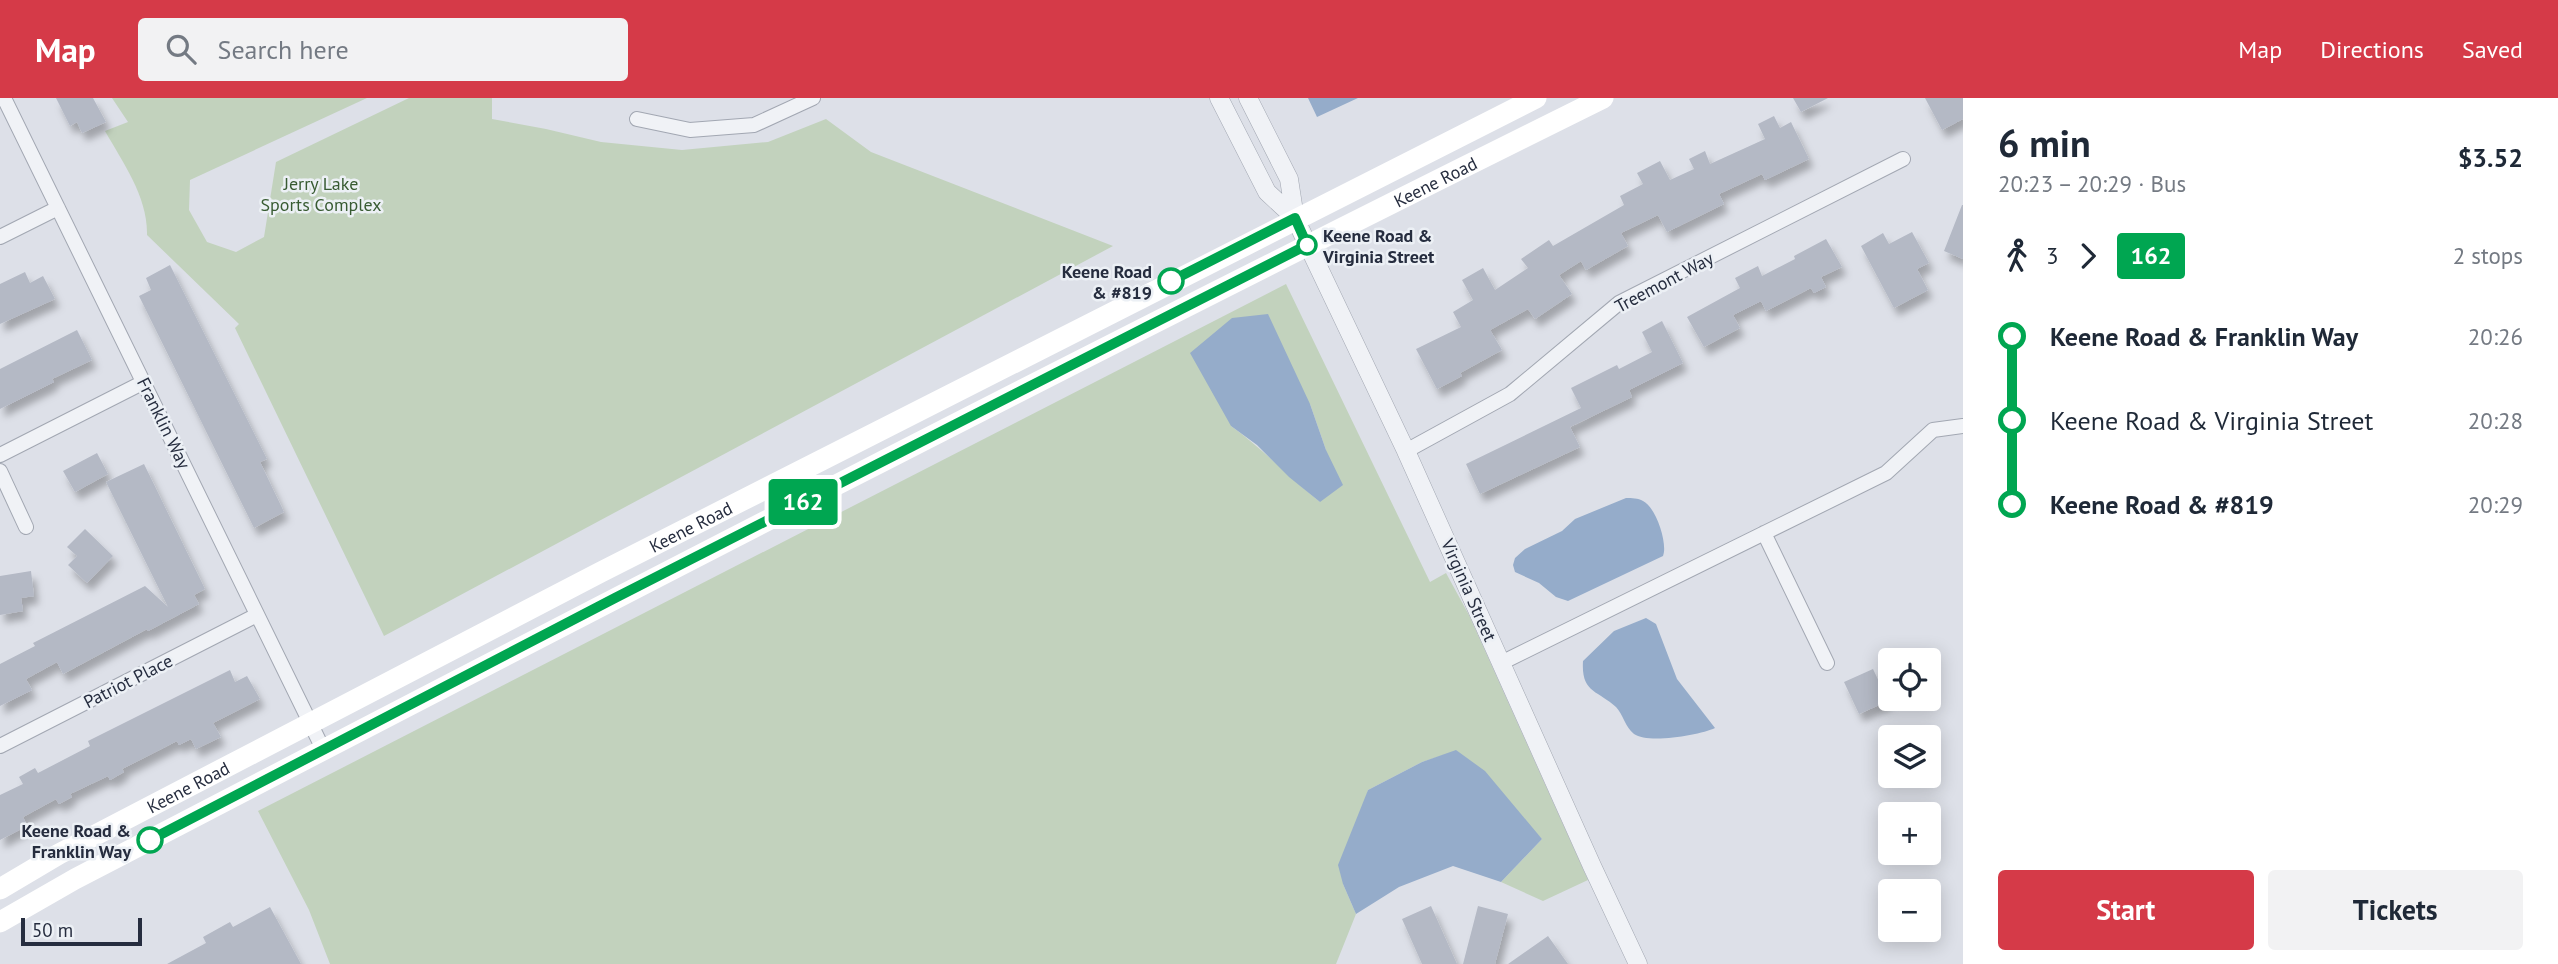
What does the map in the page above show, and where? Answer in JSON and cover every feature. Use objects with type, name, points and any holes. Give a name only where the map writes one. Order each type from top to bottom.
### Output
[{"type":"main road","name":"Keene Road","points":[[0,889],[59,854],[601,572],[1536,98]]},
{"type":"main road","name":"Keene Road","points":[[0,922],[75,879],[615,598],[1307,245],[1603,98]]},
{"type":"street","name":"Franklin Way","points":[[5,98],[323,749]]},
{"type":"street","points":[[637,119],[690,130],[754,125],[813,98]]},
{"type":"street","points":[[1219,98],[1267,192],[1295,218]]},
{"type":"street","points":[[1248,98],[1289,178],[1295,218]]},
{"type":"street","name":"Treemont Way","points":[[1406,451],[1510,394],[1619,303],[1903,159]]},
{"type":"street","points":[[0,237],[58,208]]},
{"type":"street","name":"Virginia Street","points":[[1295,218],[1406,451],[1639,964]]},
{"type":"street","points":[[0,455],[144,382]]},
{"type":"street","points":[[1501,663],[1886,473],[1933,430],[1963,426]]},
{"type":"street","points":[[0,471],[26,527]]},
{"type":"street","points":[[1764,533],[1827,663]]},
{"type":"street","name":"Patriot Place","points":[[0,746],[257,615]]},
{"type":"green space","name":"Jerry Lake Sports Complex","points":[[112,98],[367,98],[190,180],[189,210],[207,242],[236,252],[264,237],[276,162],[409,98],[492,98],[492,119],[601,142],[682,150],[768,142],[826,119],[871,152],[1113,246],[384,636],[235,328],[239,324],[147,235],[139,194],[105,131],[128,122]]},
{"type":"green space","points":[[1286,284],[1430,582],[1446,573],[1469,615],[1588,880],[1543,901],[1501,882],[1542,839],[1456,751],[1422,762],[1368,790],[1343,884],[1356,914],[1336,964],[330,964],[309,910],[258,811]],"holes":[[[1310,404],[1326,450],[1320,502],[1231,426]]]},
{"type":"water","points":[[1308,98],[1358,98],[1317,117]]},
{"type":"water","points":[[1268,314],[1310,404],[1326,450],[1343,485],[1320,502],[1289,477],[1257,445],[1231,426],[1190,353],[1232,318]]},
{"type":"water","points":[[1626,498],[1641,500],[1652,510],[1664,543],[1663,556],[1568,601],[1556,597],[1539,583],[1515,572],[1515,558],[1525,549],[1562,531],[1575,519]]},
{"type":"water","points":[[1646,618],[1656,624],[1677,679],[1715,728],[1674,737],[1641,737],[1631,731],[1616,707],[1588,685],[1583,661],[1614,631]]},
{"type":"water","points":[[1456,750],[1485,771],[1542,839],[1501,882],[1453,866],[1399,887],[1356,914],[1338,865],[1368,790],[1422,762]]},
{"type":"building","points":[[56,98],[93,98],[106,122],[82,133],[77,122],[70,126]]},
{"type":"building","points":[[1793,98],[1828,98],[1801,112]]},
{"type":"building","points":[[1925,98],[1963,98],[1963,119],[1942,130]]},
{"type":"building","points":[[1774,116],[1780,128],[1791,122],[1809,159],[1765,180],[1762,174],[1719,194],[1724,204],[1667,232],[1658,215],[1621,233],[1628,246],[1586,270],[1581,261],[1559,275],[1572,294],[1535,319],[1528,309],[1490,330],[1502,350],[1437,389],[1416,349],[1461,327],[1453,312],[1473,300],[1462,280],[1483,268],[1495,290],[1528,268],[1521,259],[1549,240],[1553,246],[1624,205],[1620,196],[1643,184],[1637,173],[1660,161],[1670,180],[1694,169],[1689,159],[1705,151],[1710,164],[1765,139],[1758,124]]},
{"type":"building","points":[[1963,205],[1963,259],[1944,251]]},
{"type":"building","points":[[1912,232],[1929,263],[1917,269],[1928,290],[1894,308],[1861,246],[1883,233],[1889,244]]},
{"type":"building","points":[[1826,239],[1842,267],[1821,277],[1826,287],[1814,293],[1811,288],[1766,311],[1761,301],[1733,315],[1740,328],[1704,347],[1687,317],[1740,288],[1735,278],[1758,266],[1762,276]]},
{"type":"building","points":[[170,265],[267,459],[260,462],[284,512],[254,528],[139,296],[151,290],[146,278]]},
{"type":"building","points":[[25,272],[30,283],[43,276],[55,299],[0,324],[0,284]]},
{"type":"building","points":[[1662,321],[1683,363],[1629,390],[1632,397],[1570,427],[1580,447],[1480,494],[1466,464],[1581,408],[1571,388],[1617,365],[1619,369],[1652,352],[1642,332]]},
{"type":"building","points":[[77,330],[92,360],[0,409],[0,369]]},
{"type":"building","points":[[97,453],[108,474],[75,492],[63,471]]},
{"type":"building","points":[[144,464],[205,589],[194,595],[199,604],[63,674],[57,662],[26,679],[32,690],[0,706],[0,664],[35,646],[33,643],[145,586],[168,607],[106,482]]},
{"type":"building","points":[[85,529],[113,556],[87,583],[68,565],[77,556],[67,547]]},
{"type":"building","points":[[31,571],[34,596],[21,598],[23,611],[0,615],[0,576]]},
{"type":"building","points":[[1873,669],[1878,680],[1878,705],[1859,714],[1844,682]]},
{"type":"building","points":[[230,670],[235,682],[247,676],[260,699],[213,723],[221,737],[196,749],[191,739],[179,745],[177,741],[122,769],[124,772],[110,780],[108,776],[70,794],[72,797],[59,804],[56,799],[23,817],[27,826],[0,840],[0,795],[23,784],[19,777],[35,768],[38,773],[90,746],[88,741]]},
{"type":"building","points":[[1431,906],[1457,964],[1422,964],[1402,919]]},
{"type":"building","points":[[1478,906],[1508,914],[1495,964],[1463,964]]},
{"type":"building","points":[[270,907],[301,964],[167,964],[206,943],[203,937],[230,922],[233,927]]},
{"type":"building","points":[[1548,936],[1568,964],[1508,964]]},
{"type":"bus line","name":"162","points":[[150,840],[615,598],[1307,245],[1295,218],[1171,281]]},
{"type":"place","name":"Keene Road & Virginia Street","points":[[1307,245]]},
{"type":"place","name":"Keene Road & #819","points":[[1171,281]]},
{"type":"place","name":"Keene Road & Franklin Way","points":[[150,840]]}]
